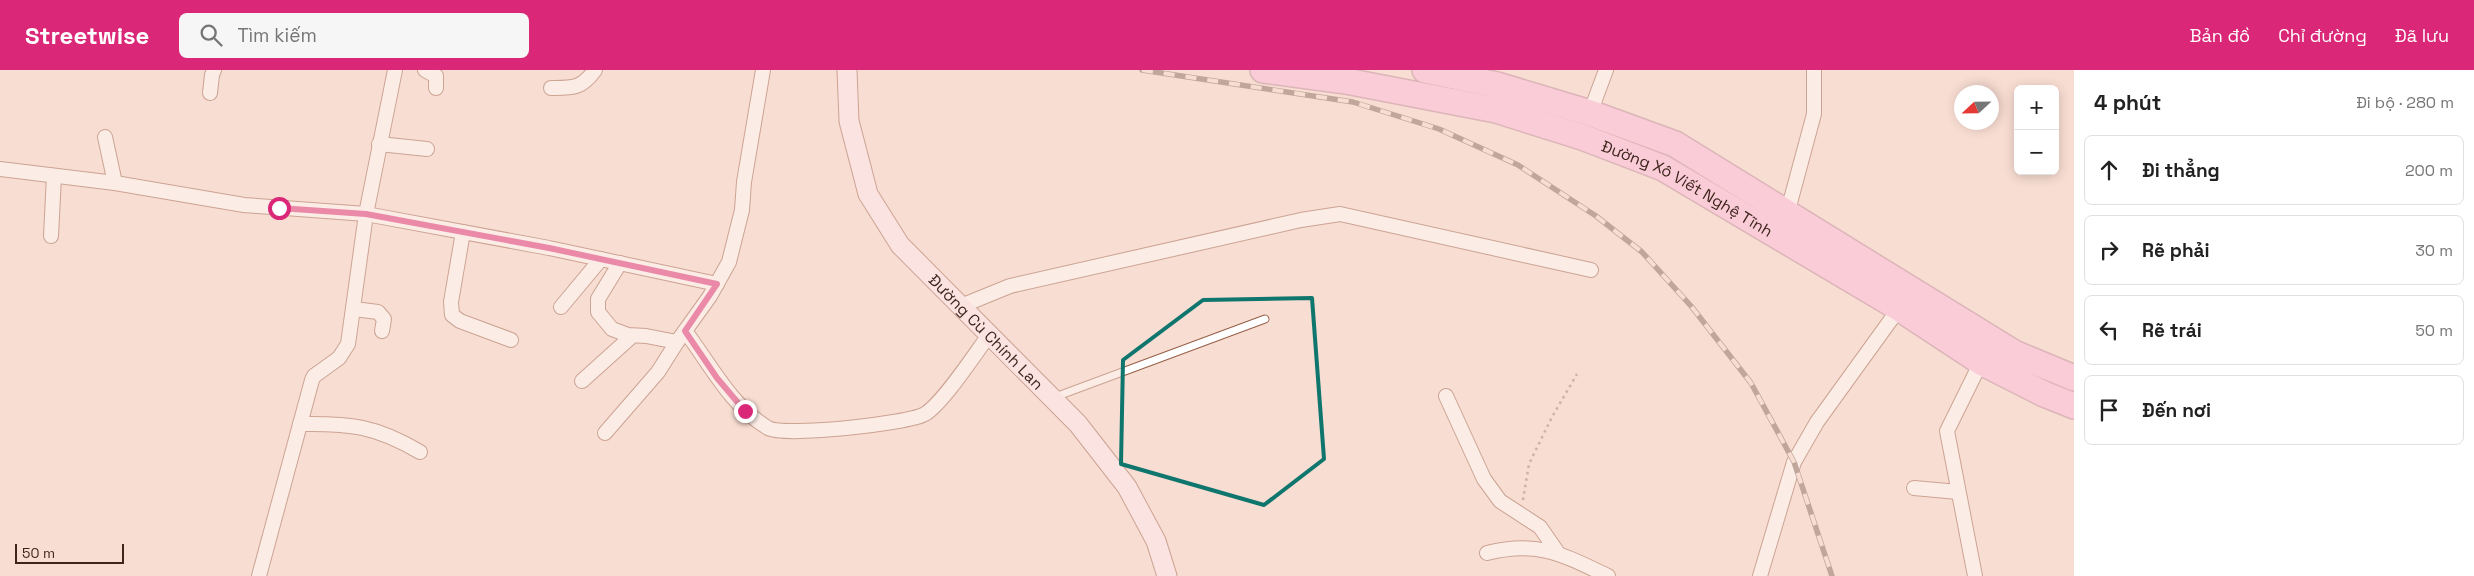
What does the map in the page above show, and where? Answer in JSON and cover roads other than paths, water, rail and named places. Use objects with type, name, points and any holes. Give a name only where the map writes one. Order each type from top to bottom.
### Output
[{"type":"highway","name":"Đường Xô Viết Nghệ Tĩnh","points":[[1263,70],[1346,81],[1496,110],[1582,137],[1663,168],[1906,299],[1992,339],[2014,353],[2074,378]]},
{"type":"highway","name":"Đường Xô Viết Nghệ Tĩnh","points":[[1425,70],[1497,85],[1590,113],[1675,144],[1788,214],[1906,299],[1980,362],[2044,394],[2074,406]]},
{"type":"street","points":[[210,93],[214,70]]},
{"type":"street","points":[[259,576],[314,376],[339,358],[348,344],[366,214],[395,70]]},
{"type":"street","points":[[425,70],[436,76],[436,88]]},
{"type":"street","points":[[551,88],[572,88],[580,85],[586,82],[595,70]]},
{"type":"street","points":[[605,432],[652,380],[717,284],[729,262],[742,210],[744,182],[763,70]]},
{"type":"street","name":"Đường Cù Chính Lan","points":[[847,70],[849,121],[868,194],[900,245],[1078,424],[1127,487],[1156,541],[1167,576]]},
{"type":"street","points":[[1590,113],[1606,70]]},
{"type":"street","points":[[1788,214],[1814,114],[1814,70]]},
{"type":"street","points":[[105,137],[114,183]]},
{"type":"street","points":[[379,144],[427,149]]},
{"type":"street","points":[[0,169],[114,183],[244,205],[366,214],[600,259],[717,284]]},
{"type":"street","points":[[51,236],[54,176]]},
{"type":"street","points":[[961,306],[1010,286],[1301,220],[1340,214],[1591,270]]},
{"type":"street","points":[[463,232],[451,302],[452,315],[460,321],[511,340]]},
{"type":"street","points":[[561,307],[600,259]]},
{"type":"street","points":[[620,263],[602,291],[597,307],[612,329],[632,336],[646,336],[676,342]]},
{"type":"street","points":[[1760,576],[1794,462],[1817,422],[1906,299]]},
{"type":"street","points":[[354,309],[378,312],[384,319],[382,331]]},
{"type":"street","points":[[685,331],[717,378],[745,411],[774,430],[785,432],[869,426],[917,418],[937,404],[990,335]]},
{"type":"street","points":[[582,381],[632,336]]},
{"type":"street","points":[[1975,576],[1947,431],[1992,339]]},
{"type":"street","points":[[1446,396],[1484,479],[1500,501],[1540,528],[1558,553]]},
{"type":"street","points":[[300,424],[328,424],[373,429],[396,438],[420,452]]},
{"type":"street","points":[[1914,488],[1958,492]]},
{"type":"street","points":[[1487,553],[1510,548],[1546,549],[1608,576]]},
{"type":"lane","points":[[1052,398],[1265,319]]},
{"type":"railway","points":[[1142,70],[1353,102],[1439,129],[1518,165],[1596,216],[1642,252],[1691,306],[1751,383],[1794,462],[1832,576]]}]
